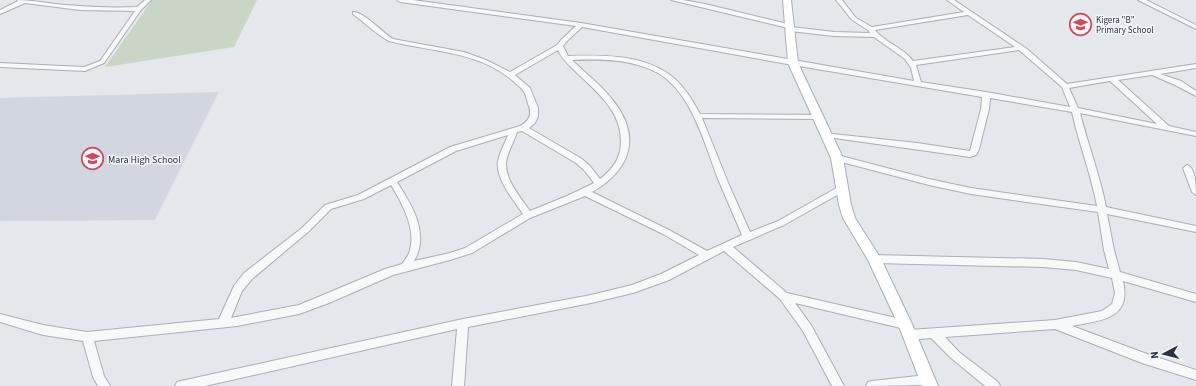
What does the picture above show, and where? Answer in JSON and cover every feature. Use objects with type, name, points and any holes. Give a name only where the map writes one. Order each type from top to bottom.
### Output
[{"type":"street","points":[[0,12],[22,0],[42,5],[72,9],[139,9]]},
{"type":"street","points":[[0,65],[58,69],[85,69],[94,66],[102,62],[139,9],[148,0]]},
{"type":"street","points":[[400,0],[460,7],[581,25],[793,63],[986,94],[1196,134]]},
{"type":"street","points":[[460,7],[466,0]]},
{"type":"street","points":[[674,0],[705,6],[790,28],[834,34],[873,32],[882,26],[969,13]]},
{"type":"street","points":[[787,0],[793,63],[837,158],[845,205],[849,218],[874,259],[907,330],[928,383],[872,386]]},
{"type":"street","points":[[839,0],[854,19],[913,63],[918,83]]},
{"type":"street","points":[[784,296],[907,330],[933,333],[1055,324],[1092,318],[1110,312],[1117,306],[1120,293],[1117,275],[1109,250],[1097,183],[1081,135],[1075,110],[1065,86],[1020,48],[950,0]]},
{"type":"street","points":[[1142,0],[1196,27]]},
{"type":"street","points":[[223,323],[238,289],[248,276],[296,238],[328,207],[361,197],[393,182],[453,149],[523,128],[531,123],[534,116],[534,108],[527,90],[510,75],[484,61],[462,53],[391,40],[355,14]]},
{"type":"street","points":[[510,75],[560,46],[564,40],[581,25]]},
{"type":"street","points":[[0,318],[42,330],[87,337],[223,323],[288,313],[406,267],[459,254],[482,244],[528,215],[585,192],[599,184],[614,172],[621,161],[625,147],[624,130],[619,114],[610,100],[566,58],[560,46]]},
{"type":"street","points":[[913,63],[1020,48]]},
{"type":"street","points":[[566,58],[624,59],[662,72],[675,83],[687,99],[696,116],[748,237]]},
{"type":"street","points":[[1065,86],[1196,66]]},
{"type":"street","points":[[1169,70],[1181,85]]},
{"type":"street","points":[[1151,73],[1181,85],[1196,94]]},
{"type":"street","points":[[1112,79],[1166,128]]},
{"type":"street","points":[[827,135],[970,154],[973,153],[975,149],[985,109],[986,94]]},
{"type":"street","points":[[696,116],[818,117]]},
{"type":"street","points":[[523,128],[579,161],[587,168],[599,184]]},
{"type":"street","points":[[512,132],[502,167],[506,180],[528,215]]},
{"type":"street","points":[[837,158],[929,182],[971,191],[1103,210],[1196,229]]},
{"type":"street","points":[[1187,168],[1196,192]]},
{"type":"street","points":[[393,182],[410,211],[414,227],[415,248],[406,267]]},
{"type":"street","points":[[181,386],[463,323],[591,299],[633,289],[665,277],[725,246],[781,222],[843,188]]},
{"type":"street","points":[[585,192],[666,232],[707,255]]},
{"type":"street","points":[[725,246],[784,296],[807,328],[838,386]]},
{"type":"street","points":[[874,259],[1043,263],[1076,266],[1117,275],[1196,298]]},
{"type":"street","points":[[458,386],[463,323]]},
{"type":"street","points":[[1055,324],[1146,359],[1196,375]]},
{"type":"street","points":[[933,333],[956,355],[994,386]]},
{"type":"street","points":[[87,337],[99,378],[104,386]]},
{"type":"shaded area","name":"Mara High School","points":[[219,92],[155,220],[0,221],[0,98]]},
{"type":"green space","points":[[152,0],[257,0],[234,47],[105,67]]},
{"type":"place","name":"Kigera \"B\" Primary School","points":[[1081,25]]},
{"type":"place","name":"Mara High School","points":[[93,159]]}]
